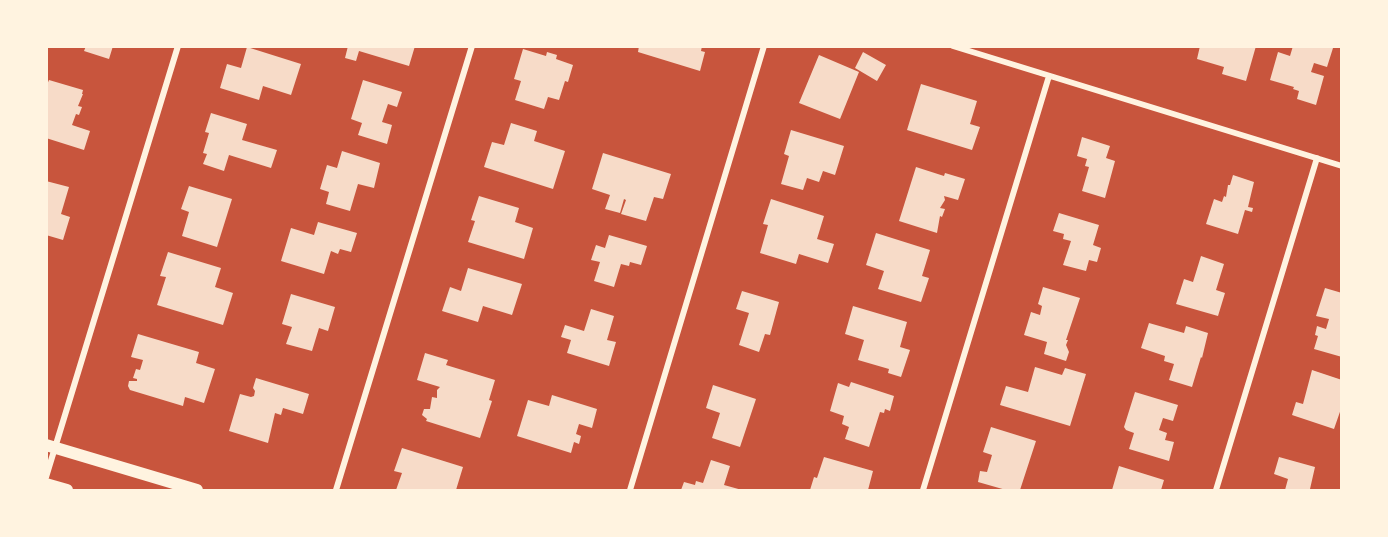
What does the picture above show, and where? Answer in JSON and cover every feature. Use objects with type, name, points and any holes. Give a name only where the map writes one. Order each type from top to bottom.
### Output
[{"type":"main road","points":[[51,446],[197,490]]},
{"type":"main road","points":[[46,484],[67,490]]},
{"type":"street","points":[[46,477],[51,446],[178,46]]},
{"type":"street","points":[[336,490],[472,46]]},
{"type":"street","points":[[630,490],[764,46]]},
{"type":"street","points":[[953,46],[1341,166]]},
{"type":"street","points":[[923,490],[1049,76]]},
{"type":"street","points":[[1216,490],[1317,158]]},
{"type":"building","points":[[86,46],[113,46],[109,59],[84,51]]},
{"type":"building","points":[[348,46],[415,46],[409,66],[359,51],[356,61],[345,58]]},
{"type":"building","points":[[639,46],[702,46],[701,51],[705,52],[700,71],[638,52]]},
{"type":"building","points":[[1200,46],[1256,46],[1246,81],[1222,74],[1224,67],[1197,59]]},
{"type":"building","points":[[1293,46],[1333,48],[1327,67],[1314,63],[1311,72],[1324,76],[1316,105],[1297,99],[1299,91],[1293,89],[1294,87],[1270,80],[1278,52],[1290,56]]},
{"type":"building","points":[[247,47],[301,64],[291,95],[263,86],[259,100],[220,88],[227,64],[241,68]]},
{"type":"building","points":[[523,49],[546,56],[547,52],[557,55],[556,59],[573,65],[559,100],[548,97],[544,109],[515,100],[521,81],[514,79]]},
{"type":"building","points":[[863,52],[886,65],[877,81],[855,68]]},
{"type":"building","points":[[819,55],[859,72],[840,119],[799,103]]},
{"type":"building","points":[[49,80],[83,90],[78,106],[82,107],[79,115],[76,114],[72,125],[90,131],[84,150],[46,138],[46,87]]},
{"type":"building","points":[[363,80],[402,92],[397,107],[388,104],[382,122],[392,125],[387,144],[358,135],[362,123],[351,119]]},
{"type":"building","points":[[921,84],[977,101],[970,124],[980,127],[972,150],[907,130]]},
{"type":"building","points":[[211,113],[247,124],[242,140],[277,150],[271,168],[229,155],[224,171],[203,164],[207,154],[203,153],[209,133],[205,132]]},
{"type":"building","points":[[511,123],[537,131],[534,141],[565,151],[553,189],[484,167],[492,142],[504,145]]},
{"type":"building","points":[[791,130],[844,146],[835,175],[823,171],[819,182],[807,178],[803,190],[781,184],[789,156],[784,154]]},
{"type":"building","points":[[1082,137],[1110,146],[1106,158],[1115,161],[1105,198],[1082,191],[1089,167],[1085,166],[1087,159],[1077,156]]},
{"type":"building","points":[[342,151],[380,163],[374,188],[358,184],[350,211],[326,204],[329,192],[320,189],[327,165],[337,168]]},
{"type":"building","points":[[603,153],[671,174],[663,199],[654,197],[646,221],[621,214],[626,200],[624,199],[620,213],[605,209],[610,195],[592,189]]},
{"type":"building","points":[[916,167],[944,176],[945,173],[965,179],[958,200],[944,196],[945,200],[940,208],[945,209],[942,217],[940,216],[937,233],[899,221]]},
{"type":"building","points":[[1233,175],[1254,182],[1248,207],[1253,208],[1252,212],[1245,210],[1238,234],[1206,224],[1214,199],[1222,202],[1224,196],[1226,197]]},
{"type":"building","points":[[46,181],[69,187],[61,214],[70,217],[63,240],[46,235]]},
{"type":"building","points":[[189,186],[232,199],[217,247],[182,236],[189,212],[181,209]]},
{"type":"building","points":[[479,196],[519,208],[515,222],[533,228],[524,259],[468,242],[475,221],[471,220]]},
{"type":"building","points":[[771,199],[824,216],[817,239],[834,244],[828,263],[799,254],[796,264],[760,253],[768,225],[763,224]]},
{"type":"building","points":[[1059,213],[1099,225],[1093,245],[1101,248],[1097,262],[1089,260],[1086,271],[1063,265],[1071,241],[1063,239],[1064,234],[1053,231]]},
{"type":"building","points":[[318,222],[357,233],[351,252],[340,249],[338,254],[331,251],[324,274],[281,261],[291,228],[314,235]]},
{"type":"building","points":[[876,233],[930,250],[922,276],[929,278],[921,302],[878,289],[884,271],[866,265]]},
{"type":"building","points":[[609,235],[647,246],[641,265],[630,262],[629,266],[621,264],[614,287],[594,281],[600,262],[591,260],[596,245],[605,248]]},
{"type":"building","points":[[168,252],[221,268],[215,287],[233,293],[223,325],[157,305],[166,277],[160,276]]},
{"type":"building","points":[[1201,256],[1224,264],[1216,290],[1225,293],[1218,316],[1176,304],[1184,279],[1193,282]]},
{"type":"building","points":[[468,268],[522,284],[512,315],[483,306],[478,322],[442,311],[450,287],[461,291]]},
{"type":"building","points":[[1043,287],[1080,298],[1066,340],[1068,340],[1066,345],[1069,352],[1066,361],[1044,354],[1047,342],[1024,335],[1031,312],[1040,315],[1042,306],[1038,304]]},
{"type":"building","points":[[1325,288],[1342,293],[1342,357],[1314,349],[1318,336],[1315,335],[1317,326],[1326,329],[1329,319],[1316,316]]},
{"type":"building","points":[[742,291],[779,302],[770,335],[765,334],[759,352],[739,345],[749,313],[736,309]]},
{"type":"building","points":[[291,294],[335,307],[328,331],[319,328],[312,351],[286,344],[292,327],[282,324]]},
{"type":"building","points":[[853,306],[907,322],[900,347],[910,350],[901,377],[888,373],[889,369],[858,360],[864,340],[845,334]]},
{"type":"building","points":[[591,309],[614,316],[607,340],[616,342],[609,366],[567,353],[571,340],[561,337],[565,325],[584,331]]},
{"type":"building","points":[[1149,323],[1184,333],[1186,326],[1208,333],[1192,387],[1169,380],[1174,364],[1164,361],[1165,356],[1141,348]]},
{"type":"building","points":[[138,334],[199,352],[196,363],[215,369],[204,403],[185,397],[183,406],[130,390],[129,381],[137,381],[133,378],[136,369],[140,370],[143,360],[131,357]]},
{"type":"building","points":[[425,353],[448,360],[446,365],[495,380],[489,400],[492,401],[480,438],[426,421],[427,419],[422,415],[424,409],[430,409],[432,397],[437,398],[437,390],[440,387],[417,380]]},
{"type":"building","points":[[1035,367],[1062,375],[1065,368],[1086,374],[1070,426],[1000,405],[1006,386],[1028,392]]},
{"type":"building","points":[[1312,370],[1342,380],[1342,406],[1334,429],[1292,415],[1296,402],[1303,404]]},
{"type":"building","points":[[256,378],[309,394],[303,414],[283,408],[281,415],[275,413],[268,443],[229,431],[240,394],[254,396],[253,388]]},
{"type":"building","points":[[851,382],[894,396],[890,411],[885,409],[884,413],[880,412],[869,447],[845,439],[849,427],[842,424],[844,416],[830,411],[838,383],[849,387]]},
{"type":"building","points":[[713,385],[756,399],[740,447],[712,438],[720,413],[706,408]]},
{"type":"building","points":[[1135,392],[1178,405],[1173,421],[1163,418],[1159,430],[1167,433],[1165,440],[1174,442],[1169,461],[1129,449],[1134,433],[1124,427]]},
{"type":"building","points":[[552,395],[597,409],[592,428],[579,424],[576,434],[581,436],[579,444],[574,442],[571,453],[517,436],[528,400],[549,406]]},
{"type":"building","points":[[991,427],[1036,441],[1020,490],[1006,490],[978,482],[980,471],[987,472],[992,455],[983,452]]},
{"type":"building","points":[[402,448],[463,467],[456,490],[396,490],[402,473],[394,471]]},
{"type":"building","points":[[824,457],[873,471],[868,490],[810,490]]},
{"type":"building","points":[[1279,457],[1315,467],[1310,489],[1285,490],[1288,479],[1274,474]]},
{"type":"building","points":[[711,460],[730,466],[724,485],[742,490],[681,490],[684,482],[695,485],[696,481],[703,483]]},
{"type":"building","points":[[1119,466],[1164,480],[1161,490],[1112,490]]}]
